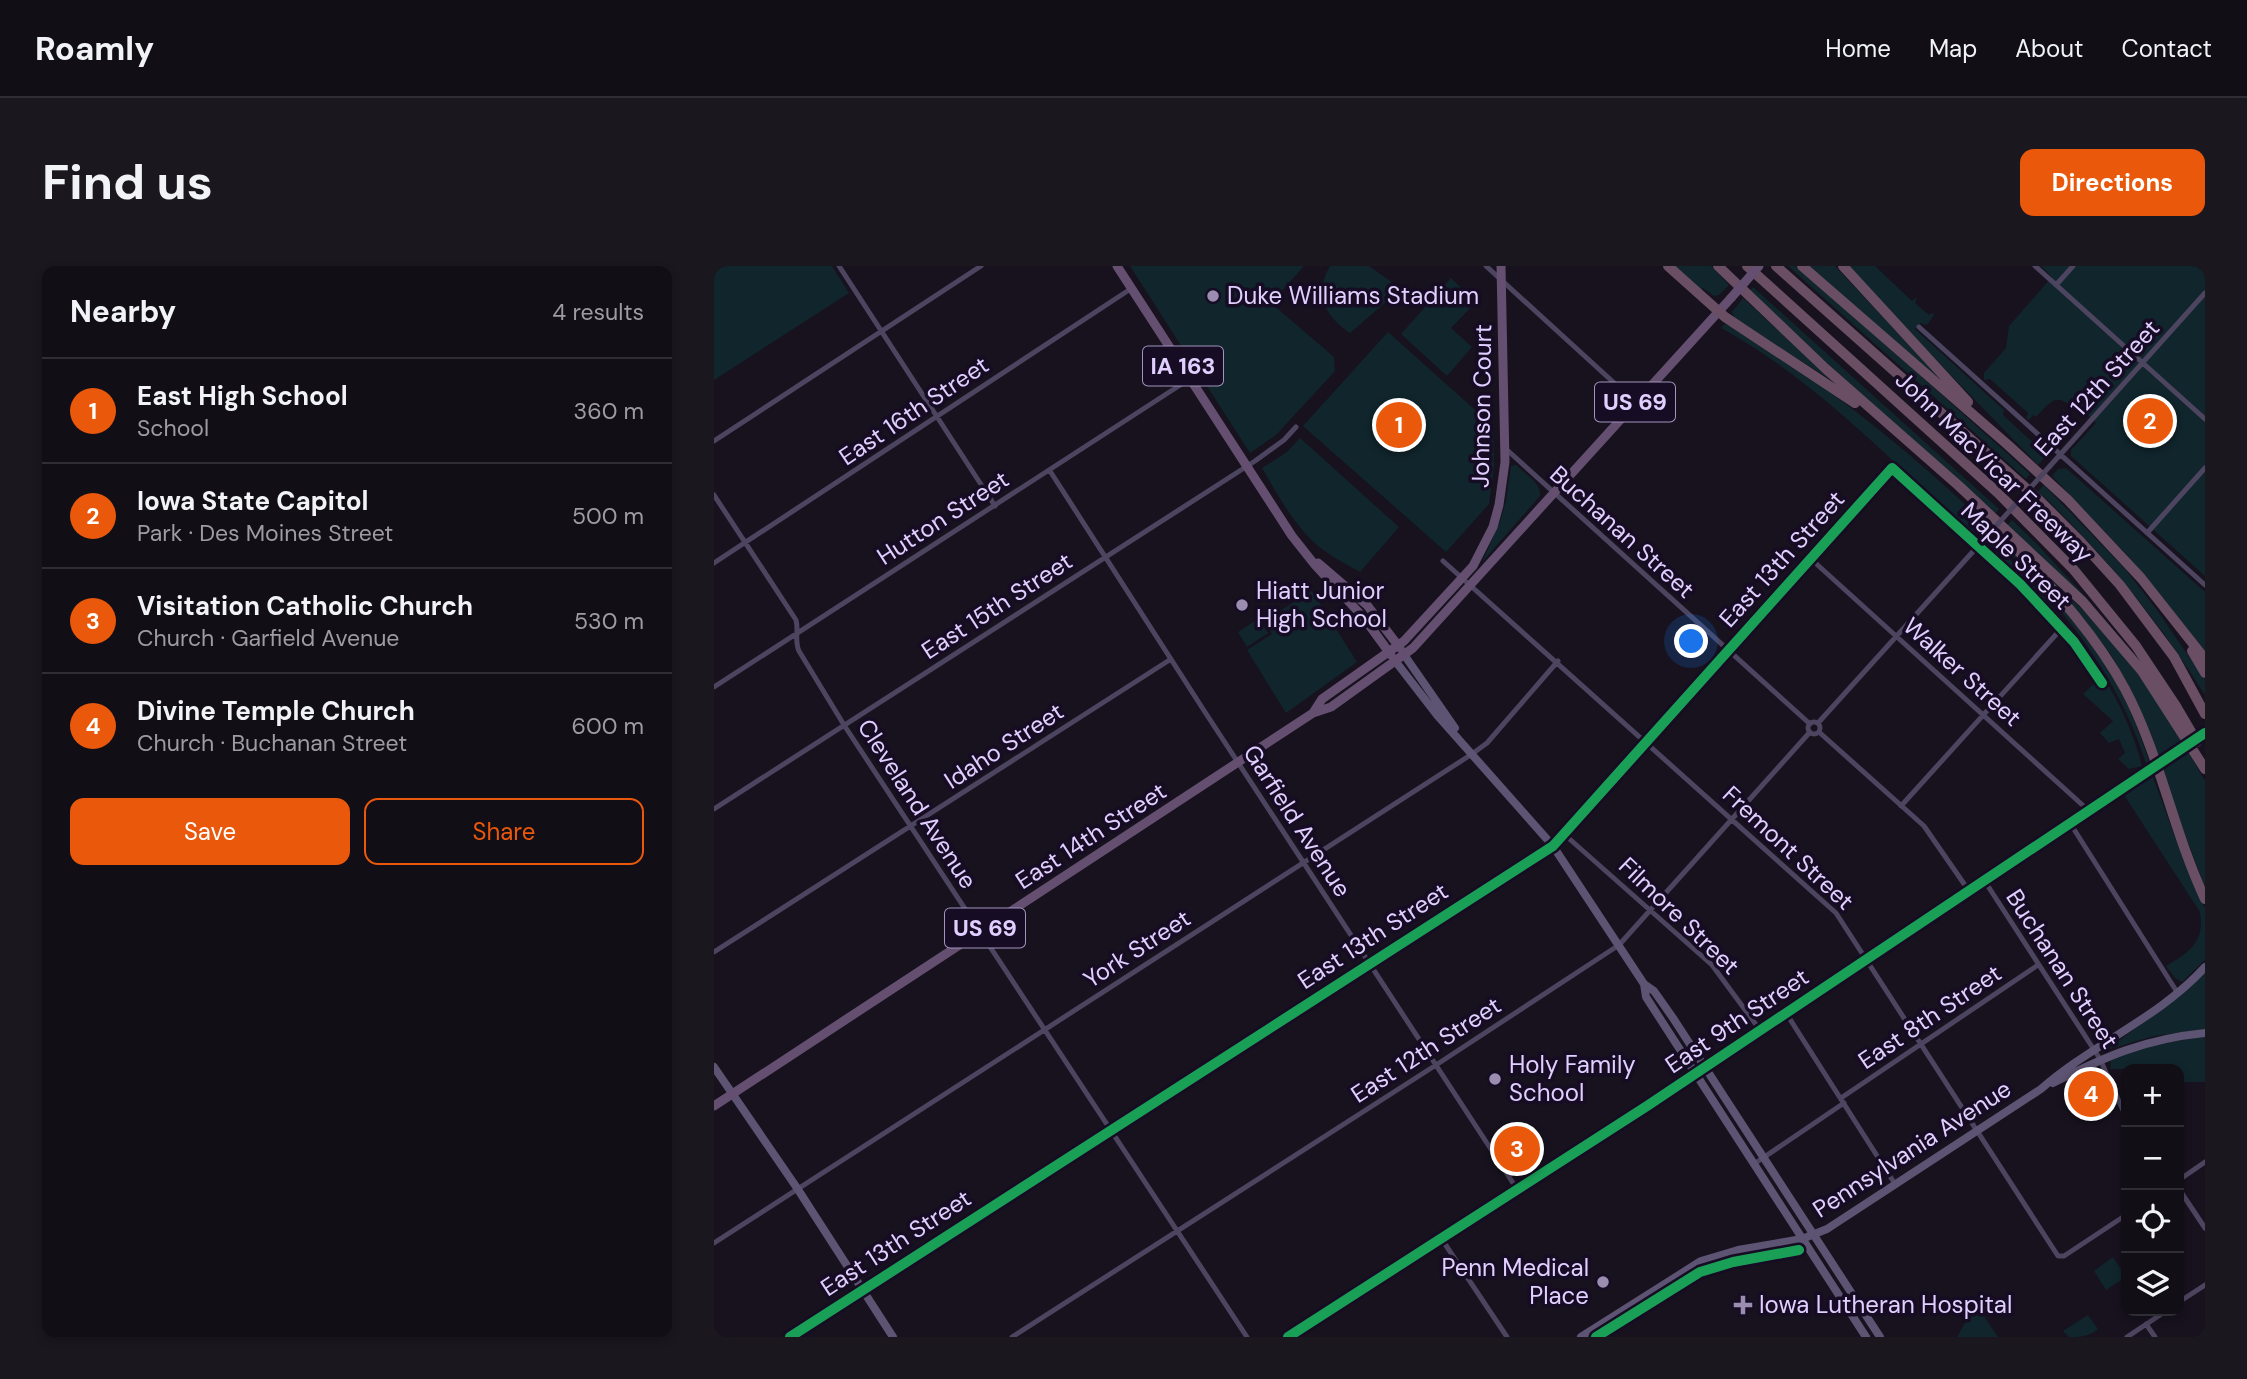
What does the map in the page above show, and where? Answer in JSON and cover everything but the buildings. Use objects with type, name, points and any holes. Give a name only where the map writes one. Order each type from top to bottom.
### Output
[{"type":"highway","points":[[1668,266],[1718,311],[1834,387],[1910,444]]},
{"type":"highway","points":[[1717,266],[2059,578],[2108,630],[2155,690],[2205,769]]},
{"type":"highway","name":"John MacVicar Freeway","points":[[1747,266],[1998,493],[2074,570],[2136,646],[2176,706],[2205,758]]},
{"type":"highway","name":"John MacVicar Freeway","points":[[1776,266],[2036,498],[2081,542],[2120,585],[2174,657],[2205,714]]},
{"type":"highway","points":[[1802,266],[2008,445],[2102,534],[2141,578],[2205,659]]},
{"type":"highway","points":[[1843,266],[2008,445]]},
{"type":"highway","points":[[1959,486],[2081,622],[2113,668],[2138,717],[2178,835],[2205,899]]},
{"type":"highway","points":[[2167,613],[2205,673]]},
{"type":"main road","name":"IA 163","points":[[1117,266],[1300,546],[1364,618],[1396,662]]},
{"type":"main road","name":"Johnson Court","points":[[1462,578],[1473,566],[1493,527],[1499,505],[1506,449],[1501,266]]},
{"type":"main road","name":"East 14th Street","points":[[714,1106],[1237,762],[1313,713],[1331,707],[1405,656],[1759,266]]},
{"type":"main road","name":"IA 163","points":[[1300,546],[1367,605],[1405,656]]},
{"type":"main road","name":"East 14th Street","points":[[1313,713],[1322,699],[1405,641],[1462,578]]},
{"type":"main road","points":[[1405,656],[1472,754]]},
{"type":"main road","points":[[1396,662],[1437,715],[1553,846],[1644,984],[1654,991],[1705,1067],[1880,1337]]},
{"type":"main road","name":"East 9th Street","points":[[1288,1337],[1760,1031],[2205,733]]},
{"type":"main road","name":"Pennsylvania Avenue","points":[[1581,1337],[1701,1261],[1738,1250],[1802,1239],[1833,1226],[2041,1089],[2068,1065],[2149,1014],[2205,967]]},
{"type":"main road","points":[[1644,984],[1646,997],[1866,1337]]},
{"type":"main road","points":[[2041,1089],[2100,1059],[2154,1041],[2205,1033]]},
{"type":"main road","points":[[714,1067],[797,1188],[893,1337]]},
{"type":"street","points":[[839,266],[995,506]]},
{"type":"street","points":[[714,441],[981,266]]},
{"type":"street","points":[[1486,266],[1635,402]]},
{"type":"street","points":[[2035,266],[2205,419]]},
{"type":"street","points":[[2056,285],[2073,266]]},
{"type":"street","name":"East 16th Street","points":[[714,563],[1132,288]]},
{"type":"street","name":"East 12th Street","points":[[1818,723],[2205,293]]},
{"type":"street","points":[[1919,327],[2205,585]]},
{"type":"street","name":"Hutton Street","points":[[714,687],[1191,378]]},
{"type":"street","name":"East 15th Street","points":[[714,809],[1247,467],[1284,440],[1296,427]]},
{"type":"street","name":"Buchanan Street","points":[[1506,449],[1553,495],[1810,724]]},
{"type":"street","name":"Maple Street","points":[[1892,468],[2020,583],[2074,642],[2102,683]]},
{"type":"street","name":"East 13th Street","points":[[790,1337],[1553,846],[1892,468]]},
{"type":"street","points":[[2147,533],[2205,468]]},
{"type":"street","name":"Garfield Avenue","points":[[1050,471],[1517,1189]]},
{"type":"street","name":"Cleveland Avenue","points":[[714,495],[796,620],[798,628],[795,642],[799,651],[844,725],[1247,1337]]},
{"type":"street","name":"Walker Street","points":[[1811,559],[2088,810]]},
{"type":"street","name":"Fremont Street","points":[[1443,561],[1558,661],[1836,913],[2060,1258],[2121,1218]]},
{"type":"street","points":[[1901,806],[2061,629]]},
{"type":"street","name":"Idaho Street","points":[[714,952],[1171,659]]},
{"type":"street","name":"York Street","points":[[714,1243],[1472,754],[1487,743],[1558,661]]},
{"type":"street","points":[[1818,723],[1819,732],[1810,732],[1810,724],[1818,723]]},
{"type":"street","name":"East 12th Street","points":[[1012,1337],[1619,945],[1810,732]]},
{"type":"street","name":"Buchanan Street","points":[[1819,732],[1931,834],[1969,891]]},
{"type":"street","points":[[2070,823],[2178,992]]},
{"type":"street","name":"Filmore Street","points":[[1565,835],[1712,965],[1760,1031]]},
{"type":"street","name":"Buchanan Street","points":[[1984,880],[2100,1059],[2121,1106]]},
{"type":"street","name":"East 8th Street","points":[[1753,1164],[2038,965]]},
{"type":"street","points":[[1786,1013],[1895,1184]]},
{"type":"street","points":[[2184,1177],[2205,1162]]},
{"type":"street","points":[[2180,1190],[2205,1228]]},
{"type":"street","points":[[1441,1238],[1507,1337]]},
{"type":"street","points":[[2184,1299],[2205,1285]]},
{"type":"street","points":[[2127,1337],[2158,1316]]},
{"type":"street","points":[[2146,1324],[2155,1337]]},
{"type":"shaded area","points":[[714,266],[832,266],[849,293],[714,380]]},
{"type":"shaded area","points":[[1130,266],[1304,266],[1271,303],[1334,357],[1335,371],[1276,435],[1250,453]]},
{"type":"shaded area","points":[[1330,266],[1369,266],[1393,283],[1394,295],[1350,333],[1334,319],[1324,303],[1323,285]]},
{"type":"shaded area","points":[[1674,266],[1711,266],[1729,285],[1719,295],[1714,296],[1703,288],[1701,290]]},
{"type":"shaded area","points":[[1788,266],[1795,266],[1824,289],[2030,474],[2026,479]]},
{"type":"shaded area","points":[[1809,266],[1835,266],[1939,377],[1938,378]]},
{"type":"shaded area","points":[[1849,266],[1875,266],[1912,301],[1917,297],[1915,303],[1929,315],[1934,315],[1927,325],[1920,323],[1915,329],[2004,410],[2003,415],[2039,448],[2042,445],[2048,449],[2038,465],[1883,305]]},
{"type":"shaded area","points":[[2041,266],[2205,266],[2205,576],[2071,456],[2071,450],[2096,423],[2088,415],[2081,416],[2084,411],[2080,414],[2067,403],[2057,400],[2029,420],[2026,418],[2028,413],[1990,379],[1984,380],[1984,373],[2006,348],[2009,326],[2052,277]]},
{"type":"shaded area","points":[[1451,278],[1476,302],[1451,328],[1472,347],[1447,376],[1401,334]]},
{"type":"shaded area","points":[[1753,287],[1999,509],[1994,515],[1749,292]]},
{"type":"shaded area","points":[[1743,298],[1834,382],[1734,318],[1732,312]]},
{"type":"shaded area","points":[[1725,324],[1756,341],[1864,418],[1986,524],[1976,533],[1970,532],[1851,422],[1789,372],[1721,328]]},
{"type":"shaded area","points":[[1388,332],[1493,426],[1494,466],[1489,504],[1446,552],[1303,426]]},
{"type":"shaded area","points":[[1300,438],[1399,527],[1360,572],[1327,553],[1308,537],[1286,509],[1262,468],[1287,452]]},
{"type":"shaded area","points":[[1516,465],[1536,483],[1540,496],[1482,562],[1500,522],[1511,466]]},
{"type":"shaded area","points":[[2066,468],[2205,592],[2205,652],[2126,554],[2052,476],[2058,469]]},
{"type":"shaded area","points":[[2044,485],[2126,570],[2157,610],[2205,680],[2205,695],[2168,639],[2128,588],[2038,491]]},
{"type":"shaded area","points":[[2012,520],[2036,543],[2093,605],[2007,525]]},
{"type":"shaded area","points":[[1998,536],[2060,603],[2101,658],[2119,687],[2133,718],[2149,761],[2146,763],[2126,713],[2101,666],[2053,601],[1998,543],[2059,615],[2103,675],[2126,718],[2142,766],[2129,769],[2118,759],[2125,753],[2119,739],[2109,743],[2100,733],[2113,721],[2083,694],[2097,681],[2101,686],[2106,682],[2054,615],[1994,556],[1991,546]]},
{"type":"shaded area","points":[[2043,571],[2086,613],[2125,657],[2153,694],[2181,740],[2157,756],[2130,688],[2110,653]]},
{"type":"shaded area","points":[[1312,591],[1357,662],[1286,713],[1247,650],[1272,634],[1264,621]]},
{"type":"shaded area","points":[[1258,619],[1268,633],[1247,647],[1238,632]]},
{"type":"shaded area","points":[[2189,753],[2205,781],[2205,887],[2161,771]]},
{"type":"shaded area","points":[[2153,777],[2205,908],[2205,960],[2182,982],[2175,978],[2166,966],[2194,945],[2200,931],[2200,912],[2124,795]]},
{"type":"shaded area","points":[[2205,972],[2205,1029],[2154,1036],[2109,1048],[2174,1000]]},
{"type":"shaded area","points":[[2205,1037],[2205,1082],[2184,1082],[2184,1064],[2121,1064],[2121,1069],[2110,1069],[2111,1060],[2169,1042]]},
{"type":"shaded area","points":[[2113,1257],[2121,1269],[2121,1280],[2106,1290],[2094,1271]]},
{"type":"shaded area","points":[[1980,1310],[1998,1337],[1957,1337],[1969,1316]]},
{"type":"shaded area","points":[[2088,1315],[2098,1329],[2094,1332],[2069,1337],[2063,1331]]},
{"type":"cycle path","points":[[790,1337],[1553,846],[1892,468],[2020,584],[2074,642],[2102,683]]},
{"type":"cycle path","points":[[1288,1337],[1647,1106],[2205,733]]},
{"type":"cycle path","points":[[1596,1337],[1700,1272],[1733,1262],[1799,1250]]},
{"type":"place","name":"Duke Williams Stadium","points":[[1213,296]]},
{"type":"place","name":"Iowa State Capitol","points":[[2150,421]]},
{"type":"place","name":"East High School","points":[[1399,425]]},
{"type":"place","name":"Hiatt Junior High School","points":[[1242,605]]},
{"type":"place","name":"Holy Family School","points":[[1495,1079]]},
{"type":"place","name":"Divine Temple Church","points":[[2091,1094]]},
{"type":"place","name":"Visitation Catholic Church","points":[[1517,1149]]},
{"type":"place","name":"Penn Medical Place","points":[[1603,1282]]},
{"type":"place","name":"Iowa Lutheran Hospital","points":[[1743,1305]]}]
